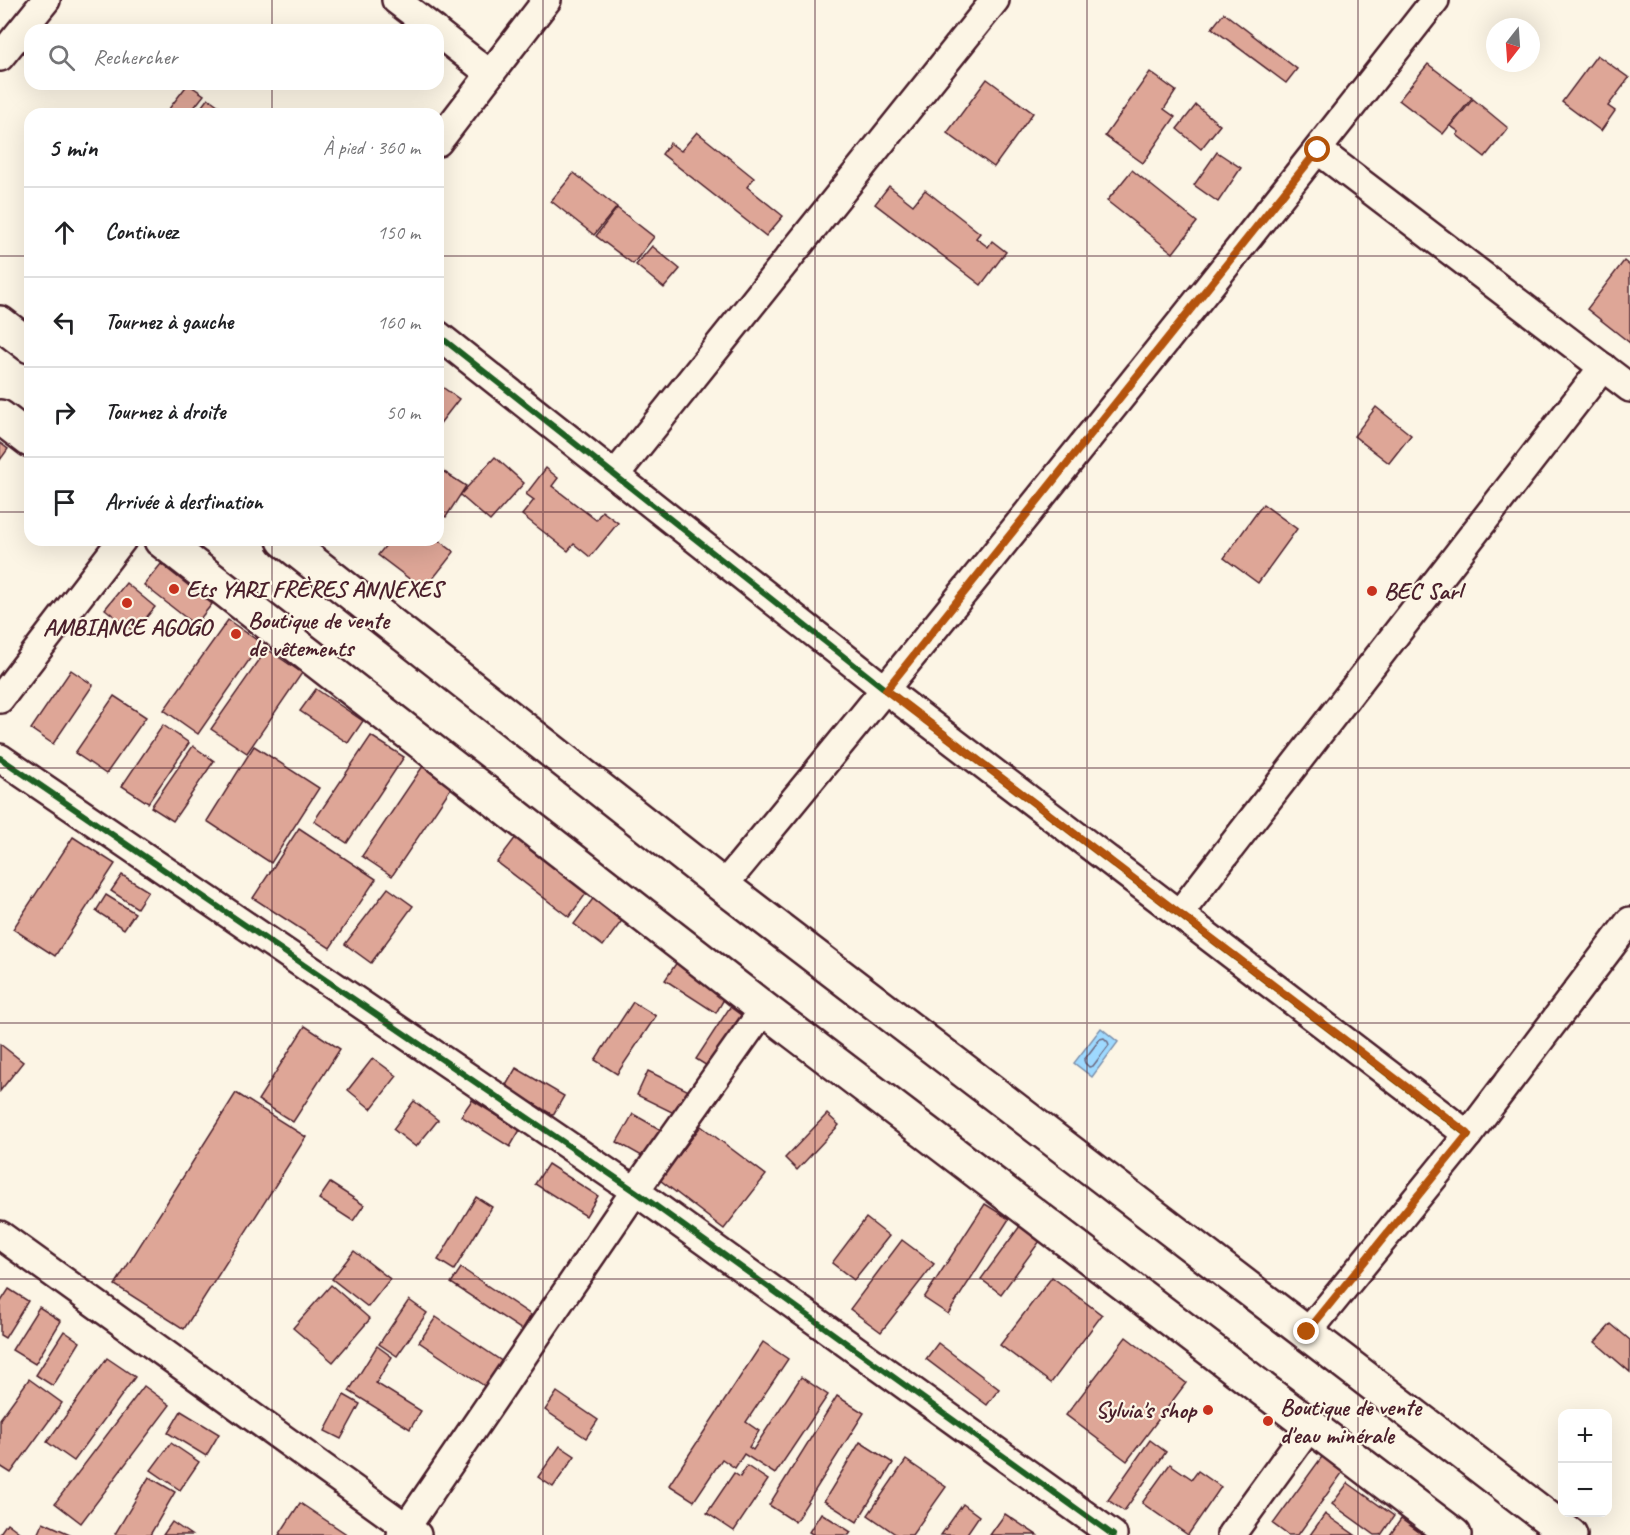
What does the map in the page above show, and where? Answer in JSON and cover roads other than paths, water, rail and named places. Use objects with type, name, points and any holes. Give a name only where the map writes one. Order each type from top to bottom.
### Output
[{"type":"main road","points":[[0,323],[24,341]]},
{"type":"main road","points":[[0,417],[24,435]]},
{"type":"main road","points":[[169,546],[764,1009],[1454,1535]]},
{"type":"main road","points":[[292,546],[723,885],[1570,1535]]},
{"type":"street","points":[[27,24],[46,0]]},
{"type":"street","points":[[396,0],[427,24]]},
{"type":"street","points":[[444,134],[547,0]]},
{"type":"street","points":[[615,475],[995,0]]},
{"type":"street","points":[[723,885],[886,690],[1318,150],[1435,0]]},
{"type":"street","points":[[0,57],[24,27]]},
{"type":"street","points":[[444,37],[490,74]]},
{"type":"street","points":[[1318,150],[1630,388]]},
{"type":"street","points":[[444,340],[886,690],[1468,1134]]},
{"type":"street","points":[[1179,914],[1603,367]]},
{"type":"street","points":[[0,699],[117,546]]},
{"type":"street","points":[[0,758],[635,1191],[1113,1535]]},
{"type":"street","points":[[1307,1332],[1468,1134],[1630,921]]},
{"type":"street","points":[[0,1235],[408,1532],[635,1191],[764,1009]]},
{"type":"street","points":[[1231,1535],[1310,1426]]},
{"type":"water","points":[[1101,1028],[1118,1042],[1092,1077],[1074,1063]]},
{"type":"place","name":"Ets YARI FRÈRES ANNEXES","points":[[174,589]]},
{"type":"place","name":"BEC Sarl","points":[[1372,591]]},
{"type":"place","name":"AMBIANCE AGOGO","points":[[127,603]]},
{"type":"place","name":"Boutique de vente de vêtements","points":[[236,634]]},
{"type":"place","name":"Sylvia's shop","points":[[1208,1410]]},
{"type":"place","name":"Boutique de vente d'eau minérale","points":[[1268,1421]]}]
